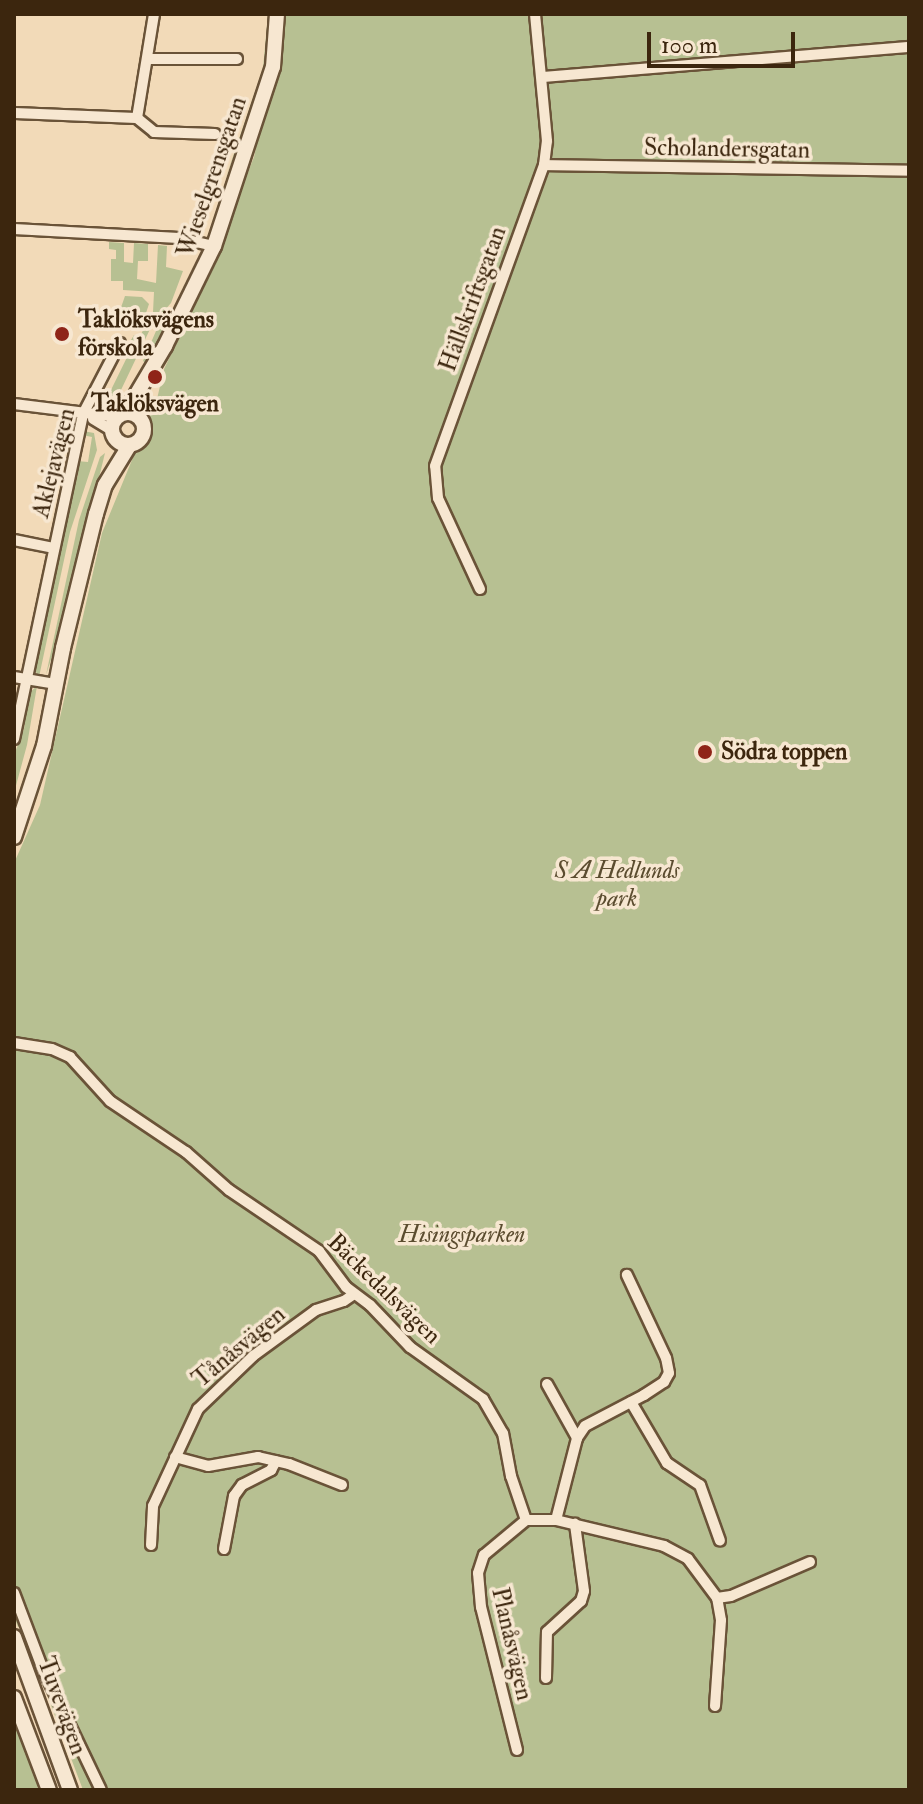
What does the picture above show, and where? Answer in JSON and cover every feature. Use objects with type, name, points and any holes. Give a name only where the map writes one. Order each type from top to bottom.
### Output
[{"type":"street","points":[[137,118],[154,14]]},
{"type":"street","name":"Wieselgrensgatan","points":[[14,837],[36,776],[118,425],[165,346],[214,246],[273,67],[277,14]]},
{"type":"street","name":"Hällskriftsgatan","points":[[480,589],[438,498],[436,461],[544,165],[547,141],[535,14]]},
{"type":"street","points":[[542,77],[909,47]]},
{"type":"street","points":[[147,59],[237,59]]},
{"type":"street","points":[[14,113],[137,118],[154,132],[215,134]]},
{"type":"street","name":"Scholandersgatan","points":[[544,165],[909,171]]},
{"type":"street","points":[[14,229],[179,238],[214,246]]},
{"type":"street","name":"Aklejavägen","points":[[14,739],[86,415],[120,343]]},
{"type":"street","name":"Wieselgrensgatan","points":[[105,485],[129,446],[140,435],[141,418],[165,346]]},
{"type":"street","points":[[14,404],[86,415],[118,425]]},
{"type":"street","points":[[118,425],[136,413],[141,418]]},
{"type":"street","points":[[118,425],[120,445],[129,446]]},
{"type":"street","points":[[14,540],[54,548]]},
{"type":"street","points":[[14,677],[56,684]]},
{"type":"street","name":"Bäckedalsvägen","points":[[14,1043],[52,1049],[70,1057],[110,1101],[186,1152],[229,1190],[319,1251],[354,1294],[370,1305],[422,1357],[473,1390],[489,1406],[503,1433],[511,1476],[526,1520]]},
{"type":"street","points":[[556,1520],[577,1438],[585,1426],[664,1382],[669,1368],[627,1275]]},
{"type":"street","name":"Tånåsvägen","points":[[151,1545],[153,1506],[198,1409],[253,1356],[316,1310],[344,1301],[354,1294]]},
{"type":"street","points":[[547,1384],[577,1438]]},
{"type":"street","points":[[631,1402],[667,1463],[700,1485],[720,1541]]},
{"type":"street","points":[[175,1457],[198,1466],[245,1458],[276,1461],[342,1485]]},
{"type":"street","points":[[224,1549],[234,1496],[242,1485],[271,1470],[276,1461]]},
{"type":"street","points":[[526,1520],[556,1520],[575,1524],[649,1541],[683,1555],[717,1598],[721,1620],[715,1706]]},
{"type":"street","name":"Planåsvägen","points":[[517,1750],[481,1607],[478,1573],[484,1555],[526,1520]]},
{"type":"street","points":[[546,1678],[547,1632],[581,1601],[584,1591],[575,1524]]},
{"type":"street","points":[[717,1598],[731,1596],[810,1562]]},
{"type":"street","points":[[14,1593],[42,1667],[101,1790]]},
{"type":"street","name":"Tuvevägen","points":[[14,1637],[19,1662],[70,1790]]},
{"type":"street","name":"Tuvevägen","points":[[14,1698],[49,1790]]},
{"type":"green space","points":[[268,14],[271,14],[265,71],[225,180],[263,68]]},
{"type":"green space","name":"Hisingsparken","points":[[284,14],[909,14],[909,1790],[83,1790],[21,1626],[18,1627],[14,1616],[14,863],[40,805],[102,533],[157,399],[164,369],[194,307],[254,157]]},
{"type":"green space","points":[[109,242],[124,243],[124,262],[133,263],[134,243],[148,244],[148,261],[138,261],[137,279],[156,283],[158,245],[167,246],[166,267],[183,271],[171,303],[152,325],[121,390],[106,402],[96,399],[99,392],[110,392],[133,345],[131,340],[134,335],[140,336],[153,312],[154,292],[123,290],[123,281],[111,281],[111,259],[116,259],[116,250],[109,249]]},
{"type":"green space","points":[[125,296],[142,297],[149,304],[141,328],[117,319]]},
{"type":"green space","points":[[175,308],[149,365],[143,361],[156,331]]},
{"type":"green space","points":[[83,431],[94,433],[97,450],[70,532],[39,677],[33,667],[42,640],[63,522],[67,519],[69,498],[78,475],[77,461],[88,462],[92,437],[82,435]]},
{"type":"green space","points":[[105,453],[66,613],[46,675],[79,520],[100,457]]},
{"type":"green space","points":[[37,686],[27,745],[14,793],[14,755],[24,729],[28,694]]},
{"type":"green space","points":[[14,1716],[39,1781],[37,1790],[14,1790]]},
{"type":"place","name":"Taklöksvägens förskola","points":[[62,334]]},
{"type":"place","name":"Taklöksvägen","points":[[155,377]]},
{"type":"place","name":"Södra toppen","points":[[705,752]]},
{"type":"park label","name":"S A Hedlunds park","points":[[617,885]]}]
